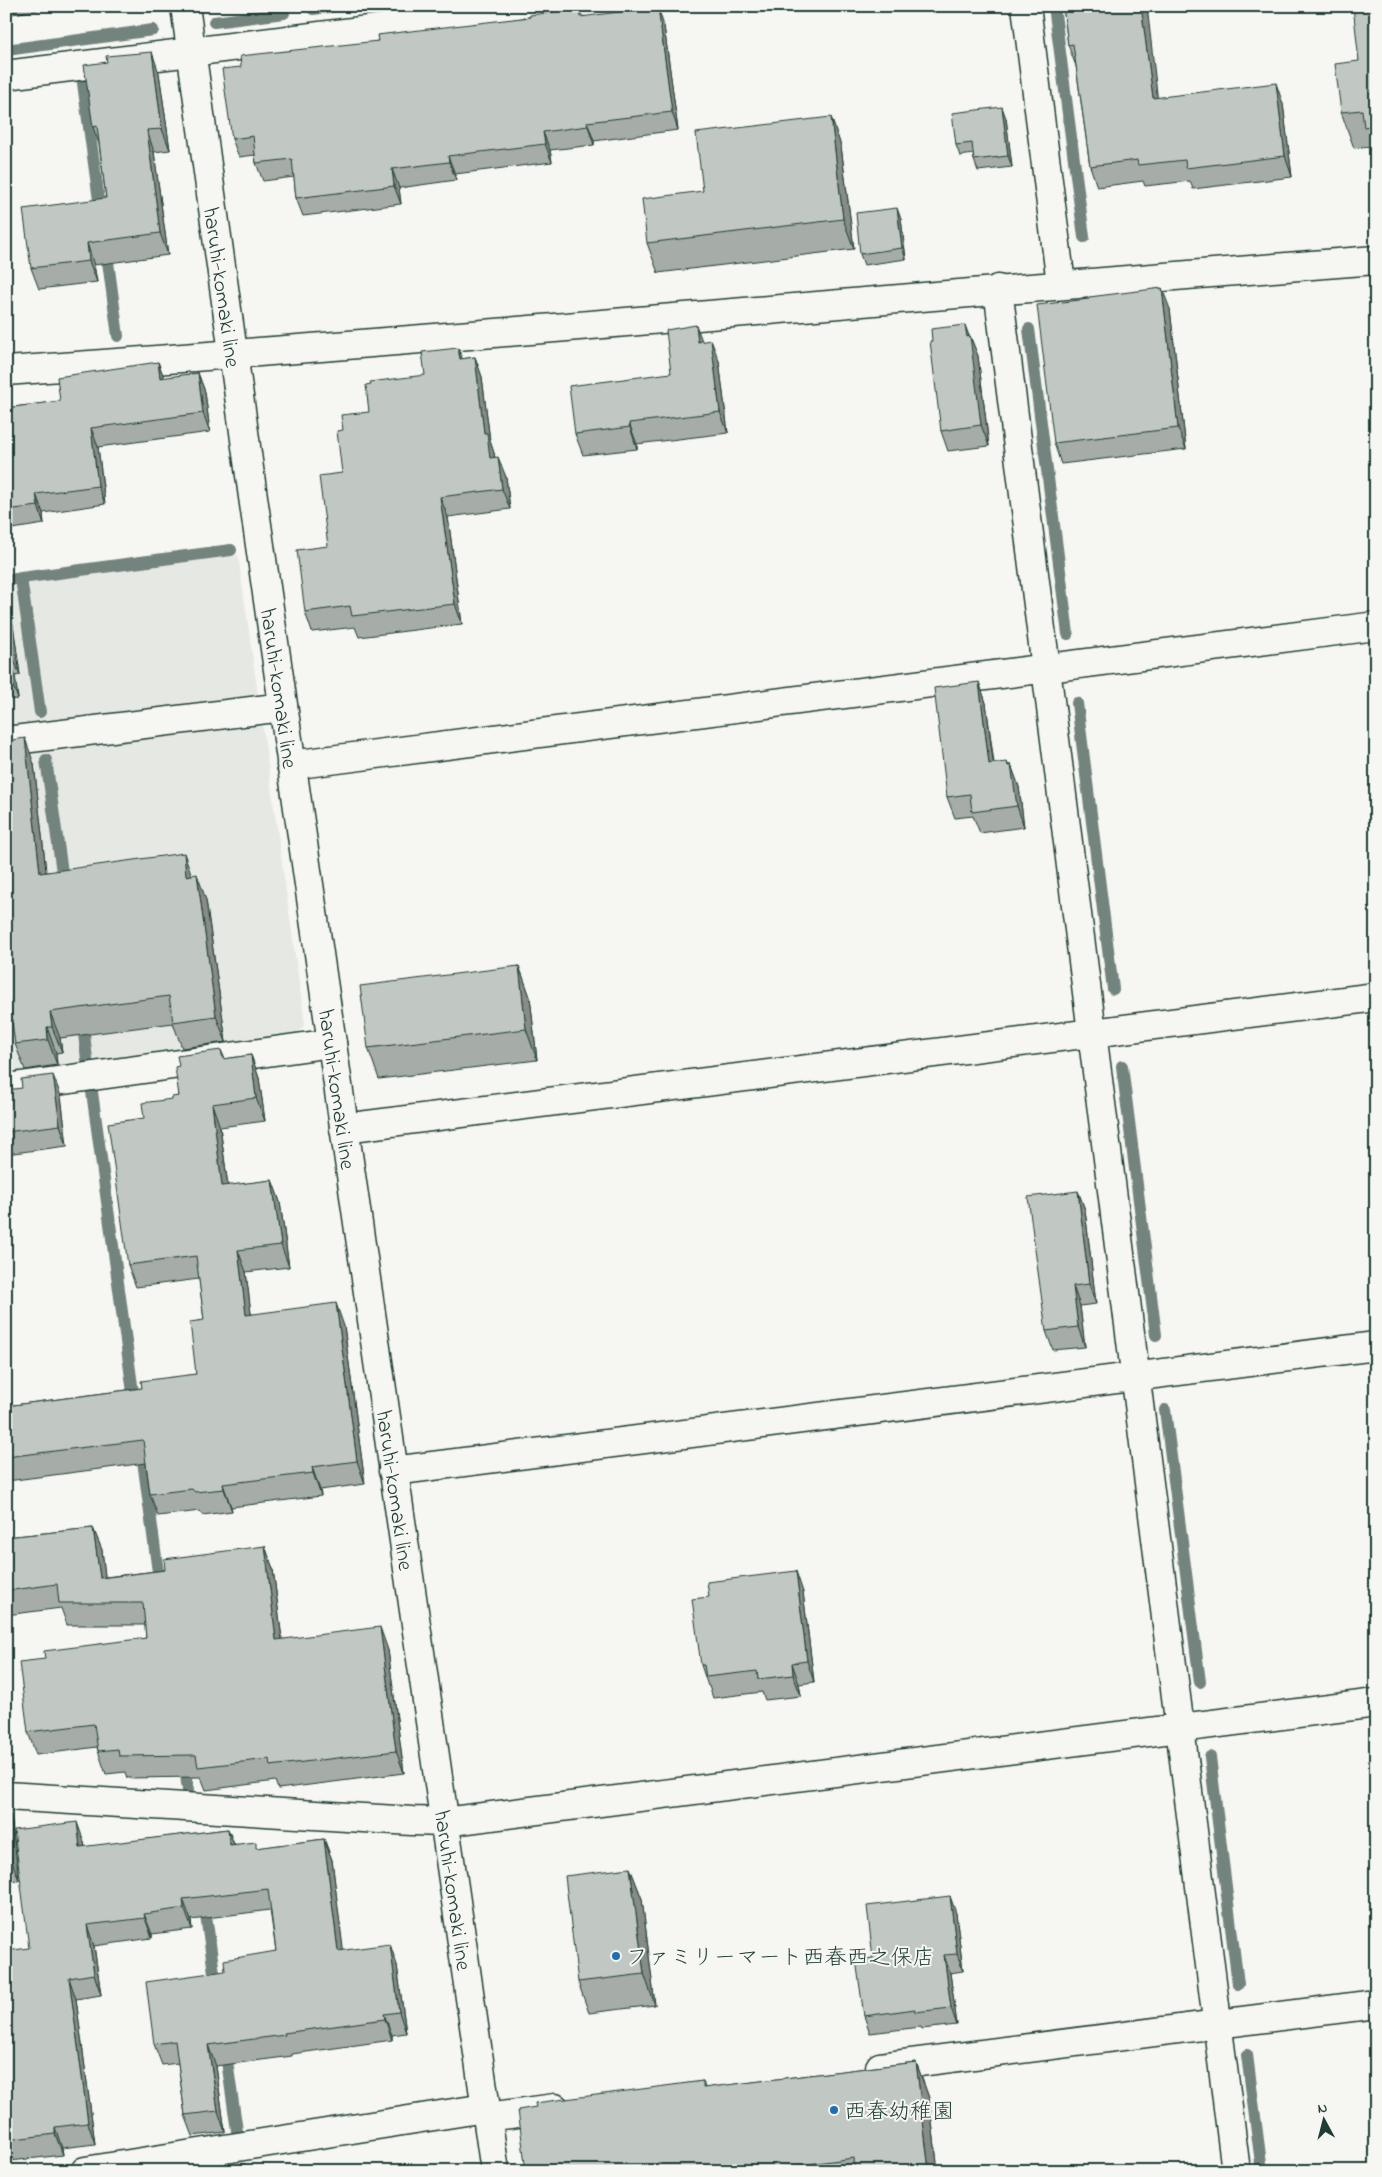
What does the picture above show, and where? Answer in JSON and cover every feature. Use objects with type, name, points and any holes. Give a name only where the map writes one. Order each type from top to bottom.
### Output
[{"type":"street","name":"haruhi-komaki line","points":[[185,6],[232,355],[495,2171]]},
{"type":"street","points":[[6,75],[562,6]]},
{"type":"street","points":[[1026,6],[1062,284]]},
{"type":"street","points":[[6,371],[232,355],[998,289],[1376,260]]},
{"type":"street","points":[[998,289],[1236,2171]]},
{"type":"street","points":[[291,764],[1376,626]]},
{"type":"street","points":[[6,741],[283,708]]},
{"type":"street","points":[[344,1128],[1376,997]]},
{"type":"street","points":[[6,1088],[332,1043]]},
{"type":"street","points":[[393,1471],[1376,1346]]},
{"type":"street","points":[[6,1796],[444,1822],[1376,1703]]},
{"type":"street","points":[[858,2070],[1376,2004]]},
{"type":"street","points":[[85,2171],[486,2112],[581,2104]]},
{"type":"shaded area","points":[[238,555],[305,1024],[297,1034],[6,1073],[6,586]]},
{"type":"building","points":[[1063,6],[1141,6],[1153,98],[1276,83],[1285,156],[1186,168],[1185,160],[1138,165],[1137,160],[1090,166],[1073,44],[1068,45]]},
{"type":"building","points":[[1353,6],[1376,6],[1376,125],[1364,127],[1362,110],[1341,112],[1335,64],[1359,61]]},
{"type":"building","points":[[658,7],[672,112],[587,122],[588,126],[543,132],[545,144],[448,156],[449,162],[392,169],[394,186],[296,198],[292,159],[256,163],[253,136],[232,139],[222,69],[241,67],[240,56],[378,41],[377,35],[530,17],[530,15],[579,9],[580,17]]},
{"type":"building","points":[[152,52],[162,129],[147,130],[160,233],[87,243],[89,261],[31,268],[23,209],[106,198],[97,126],[93,127],[84,65],[107,62],[106,56]]},
{"type":"building","points":[[1002,107],[1008,156],[974,160],[972,143],[956,145],[952,113]]},
{"type":"building","points":[[831,117],[843,219],[647,243],[642,199],[703,191],[696,133]]},
{"type":"building","points":[[897,208],[902,248],[860,254],[856,213]]},
{"type":"building","points":[[1162,288],[1178,428],[1054,443],[1037,305]]},
{"type":"building","points":[[696,325],[698,342],[711,340],[720,412],[629,423],[630,427],[575,434],[569,386],[671,373],[666,330]]},
{"type":"building","points":[[965,325],[967,337],[970,336],[981,425],[941,431],[930,341],[932,341],[931,329]]},
{"type":"building","points":[[458,348],[460,359],[475,357],[484,433],[487,433],[490,458],[498,457],[502,489],[440,497],[455,604],[352,616],[350,606],[305,612],[297,550],[328,546],[319,476],[342,473],[337,431],[343,430],[341,415],[369,412],[366,385],[371,384],[370,382],[425,375],[422,352]]},
{"type":"building","points":[[158,362],[160,378],[198,373],[203,413],[91,428],[98,486],[36,494],[38,506],[6,510],[6,408],[60,401],[57,377]]},
{"type":"building","points":[[6,619],[10,650],[6,650]]},
{"type":"building","points":[[6,657],[8,673],[6,673]]},
{"type":"building","points":[[979,682],[989,764],[1007,762],[1008,766],[1011,765],[1017,806],[972,812],[970,794],[947,797],[934,688]]},
{"type":"building","points":[[25,738],[40,873],[184,853],[186,876],[197,874],[216,1016],[173,1022],[169,996],[50,1012],[52,1027],[47,1027],[48,1040],[15,1044],[6,984],[6,741]]},
{"type":"building","points":[[519,966],[526,1029],[368,1048],[360,986]]},
{"type":"building","points":[[221,1050],[223,1059],[251,1055],[256,1098],[212,1104],[222,1186],[272,1180],[281,1245],[238,1250],[246,1315],[336,1303],[357,1461],[312,1467],[313,1473],[223,1484],[224,1489],[195,1492],[192,1489],[150,1494],[143,1440],[6,1457],[6,1406],[142,1388],[141,1381],[196,1374],[190,1322],[204,1320],[196,1256],[128,1265],[108,1123],[144,1118],[142,1103],[172,1099],[172,1097],[179,1096],[175,1067],[179,1066],[177,1056]]},
{"type":"building","points":[[53,1075],[60,1125],[6,1132],[6,1090],[22,1088],[21,1079]]},
{"type":"building","points":[[1078,1191],[1089,1284],[1073,1286],[1078,1327],[1046,1331],[1028,1197]]},
{"type":"building","points":[[93,1528],[100,1578],[165,1570],[164,1559],[265,1546],[276,1640],[380,1627],[396,1751],[270,1766],[269,1759],[198,1767],[196,1755],[119,1756],[118,1749],[98,1751],[94,1724],[28,1732],[19,1662],[45,1659],[44,1651],[146,1638],[143,1603],[59,1603],[57,1584],[6,1591],[6,1537]]},
{"type":"building","points":[[796,1571],[807,1661],[792,1663],[793,1675],[758,1679],[757,1671],[706,1677],[704,1665],[701,1665],[692,1599],[709,1597],[707,1582]]},
{"type":"building","points":[[6,1821],[11,1859],[6,1859]]},
{"type":"building","points":[[77,1822],[80,1847],[228,1829],[230,1845],[256,1842],[256,1848],[324,1839],[338,1951],[390,1944],[399,2012],[384,2014],[385,2019],[208,2045],[218,2111],[185,2115],[175,2041],[154,2044],[146,1982],[225,1971],[224,1960],[276,1951],[268,1889],[183,1899],[184,1908],[144,1914],[145,1918],[87,1925],[94,1974],[69,1978],[88,2123],[55,2127],[55,2134],[6,2140],[6,2017],[8,2017],[6,2005],[6,1951],[29,1948],[14,1830]]},
{"type":"building","name":"ファミリーマート西春西之保店","points":[[630,1868],[644,1974],[578,1982],[565,1876]]},
{"type":"building","points":[[950,1896],[957,1954],[944,1955],[951,2008],[915,2012],[915,2009],[864,2016],[856,1960],[873,1958],[867,1906]]},
{"type":"building","name":"西春幼稚園","points":[[916,2062],[929,2171],[855,2171],[854,2158],[755,2171],[526,2171],[518,2110],[536,2107],[535,2103],[703,2081],[703,2088]]},
{"type":"waterway","points":[[313,9],[334,6]]},
{"type":"waterway","points":[[1054,6],[1084,237]]},
{"type":"waterway","points":[[214,22],[284,13]]},
{"type":"waterway","points":[[6,50],[153,30]]},
{"type":"waterway","points":[[82,76],[101,215]]},
{"type":"waterway","points":[[106,247],[118,336]]},
{"type":"waterway","points":[[1029,329],[1068,634]]},
{"type":"waterway","points":[[40,712],[21,578],[231,550]]},
{"type":"waterway","points":[[6,580],[21,578]]},
{"type":"waterway","points":[[1077,703],[1113,989]]},
{"type":"waterway","points":[[46,760],[64,886]]},
{"type":"waterway","points":[[82,1018],[87,1059]]},
{"type":"waterway","points":[[1122,1066],[1156,1335]]},
{"type":"waterway","points":[[92,1092],[135,1407]]},
{"type":"waterway","points":[[1165,1410],[1200,1682]]},
{"type":"waterway","points":[[141,1446],[160,1587]]},
{"type":"waterway","points":[[1210,1757],[1238,1984]]},
{"type":"waterway","points":[[184,1761],[188,1790]]},
{"type":"waterway","points":[[204,1901],[216,1987]]},
{"type":"waterway","points":[[225,2047],[237,2131]]},
{"type":"waterway","points":[[1247,2055],[1262,2171]]},
{"type":"place","name":"ファミリーマート西春西之保店","points":[[616,1956]]},
{"type":"place","name":"西春幼稚園","points":[[834,2110]]}]
